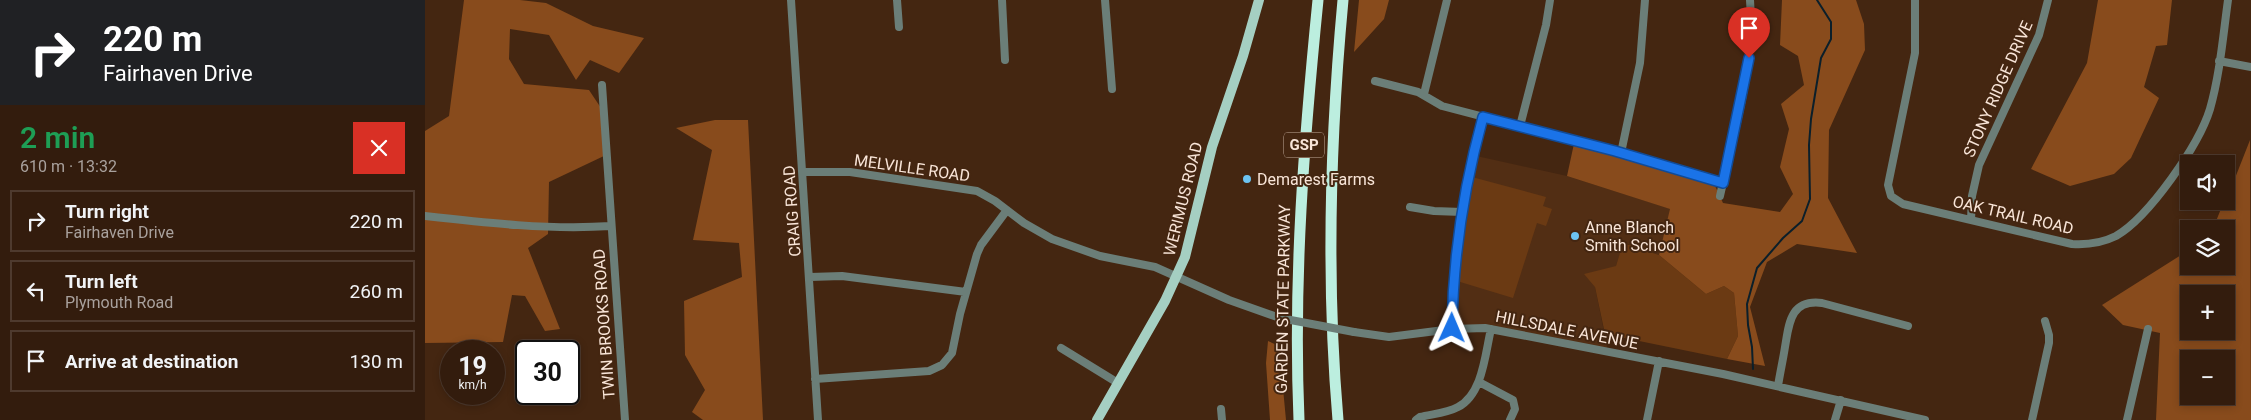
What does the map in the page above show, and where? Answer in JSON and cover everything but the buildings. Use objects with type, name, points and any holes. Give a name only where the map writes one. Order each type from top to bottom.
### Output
[{"type":"highway","name":"GARDEN STATE PARKWAY","points":[[1299,420],[1297,320],[1300,208],[1318,0]]},
{"type":"highway","name":"GSP","points":[[1338,420],[1332,324],[1331,204],[1334,116],[1343,0]]},
{"type":"main road","name":"WERIMUS ROAD","points":[[1097,420],[1178,276],[1192,236],[1214,140],[1243,56],[1259,0]]},
{"type":"street","name":"CRAIG ROAD","points":[[791,0],[818,420]]},
{"type":"street","points":[[897,0],[899,27]]},
{"type":"street","points":[[1002,0],[1005,60]]},
{"type":"street","points":[[1105,0],[1112,89]]},
{"type":"street","points":[[1424,94],[1447,0]]},
{"type":"street","points":[[1520,126],[1546,25],[1550,0]]},
{"type":"street","points":[[1621,153],[1641,63],[1645,0]]},
{"type":"street","points":[[1719,196],[1747,70],[1751,30],[1750,0]]},
{"type":"street","name":"OAK TRAIL ROAD","points":[[1915,0],[1916,35],[1913,62],[1888,185],[1891,196],[1903,204],[2072,244],[2094,244],[2123,232],[2167,184],[2197,140],[2210,109],[2228,0]]},
{"type":"street","name":"STONY RIDGE DRIVE","points":[[1971,220],[1972,196],[1979,165],[2039,36],[2048,0]]},
{"type":"street","points":[[2219,61],[2251,67]]},
{"type":"street","points":[[1375,81],[1424,94],[1443,106],[1621,153],[1723,183]]},
{"type":"street","name":"TWIN BROOKS ROAD","points":[[602,85],[625,420]]},
{"type":"street","points":[[1452,328],[1454,282],[1462,212],[1470,163],[1483,117]]},
{"type":"street","name":"MELVILLE ROAD","points":[[803,172],[850,172],[967,188],[987,195],[1037,231],[1067,245],[1100,256],[1155,267],[1178,276]]},
{"type":"street","points":[[1410,207],[1434,211],[1462,212]]},
{"type":"street","points":[[815,379],[936,369],[942,365],[952,353],[966,292],[981,245],[1007,210]]},
{"type":"street","name":"TWIN BROOKS ROAD","points":[[425,216],[518,226],[611,226]]},
{"type":"street","points":[[810,277],[842,276],[966,292]]},
{"type":"street","name":"HILLSDALE AVENUE","points":[[1178,276],[1229,300],[1281,318],[1354,332],[1389,336],[1452,328],[1491,329],[1659,361],[1925,420]]},
{"type":"street","points":[[1778,386],[1790,321],[1801,306],[1808,303],[1821,303],[1908,326]]},
{"type":"street","points":[[2032,420],[2049,343],[2048,328],[2045,321]]},
{"type":"street","points":[[1416,420],[1420,416],[1459,407],[1473,393],[1479,382],[1491,329]]},
{"type":"street","points":[[2127,420],[2148,329]]},
{"type":"street","points":[[1061,348],[1118,383]]},
{"type":"street","points":[[1647,420],[1659,361]]},
{"type":"street","points":[[1479,382],[1513,400],[1515,409],[1510,420]]},
{"type":"street","points":[[1835,420],[1841,400]]},
{"type":"street","points":[[1221,408],[1222,420]]},
{"type":"shaded area","points":[[464,0],[520,0],[546,3],[593,26],[644,38],[619,73],[590,60],[576,80],[549,35],[510,29],[509,59],[524,84],[589,90],[603,111],[606,155],[549,182],[548,234],[528,248],[560,329],[545,331],[525,296],[512,295],[503,340],[440,340],[440,343],[425,343],[425,131],[449,116]]},
{"type":"shaded area","points":[[1359,0],[1389,0],[1384,19],[1354,52]]},
{"type":"shaded area","points":[[1782,0],[1856,0],[1864,24],[1865,50],[1829,130],[1828,198],[1857,253],[1797,244],[1767,262],[1750,307],[1765,366],[1727,359],[1738,336],[1734,293],[1724,286],[1706,294],[1659,255],[1670,209],[1567,176],[1575,139],[1711,177],[1723,203],[1780,212],[1793,194],[1780,167],[1789,129],[1781,104],[1804,85],[1798,56],[1780,45]]},
{"type":"shaded area","points":[[2098,0],[2172,0],[2167,45],[2156,46],[2144,87],[2159,98],[2131,158],[2114,174],[2070,186],[2031,169],[2087,63]]},
{"type":"shaded area","points":[[715,120],[748,120],[763,420],[703,420],[692,412],[705,390],[685,355],[684,301],[742,277],[739,243],[693,240],[712,150],[676,128]]},
{"type":"shaded area","points":[[2250,140],[2251,420],[2156,420],[2160,333],[2123,325],[2102,305],[2180,256],[2180,275],[2235,275],[2235,220],[2217,220],[2220,210],[2235,210],[2235,178]]},
{"type":"shaded area","points":[[1472,155],[1567,176],[1671,209],[1659,255],[1624,243],[1616,266],[1595,287],[1608,351],[1485,328],[1452,329],[1453,291]]},
{"type":"shaded area","points":[[1472,177],[1546,197],[1543,206],[1552,209],[1546,226],[1537,223],[1513,298],[1457,281]]},
{"type":"shaded area","points":[[1623,243],[1659,255],[1706,294],[1724,286],[1734,293],[1738,336],[1727,359],[1605,334],[1595,287],[1584,274],[1616,266]]},
{"type":"shaded area","points":[[1268,341],[1279,346],[1286,420],[1270,420],[1266,363]]},
{"type":"waterway","points":[[1753,369],[1747,304],[1757,268],[1783,238],[1802,221],[1810,199],[1809,145],[1811,119],[1821,58],[1831,39],[1831,22],[1817,0]]},
{"type":"place","name":"Demarest Farms","points":[[1247,179]]},
{"type":"place","name":"Anne Blanch Smith School","points":[[1575,236]]},
{"type":"route","points":[[1452,328],[1455,266],[1466,183],[1483,117],[1615,151],[1723,183],[1749,58]]}]
